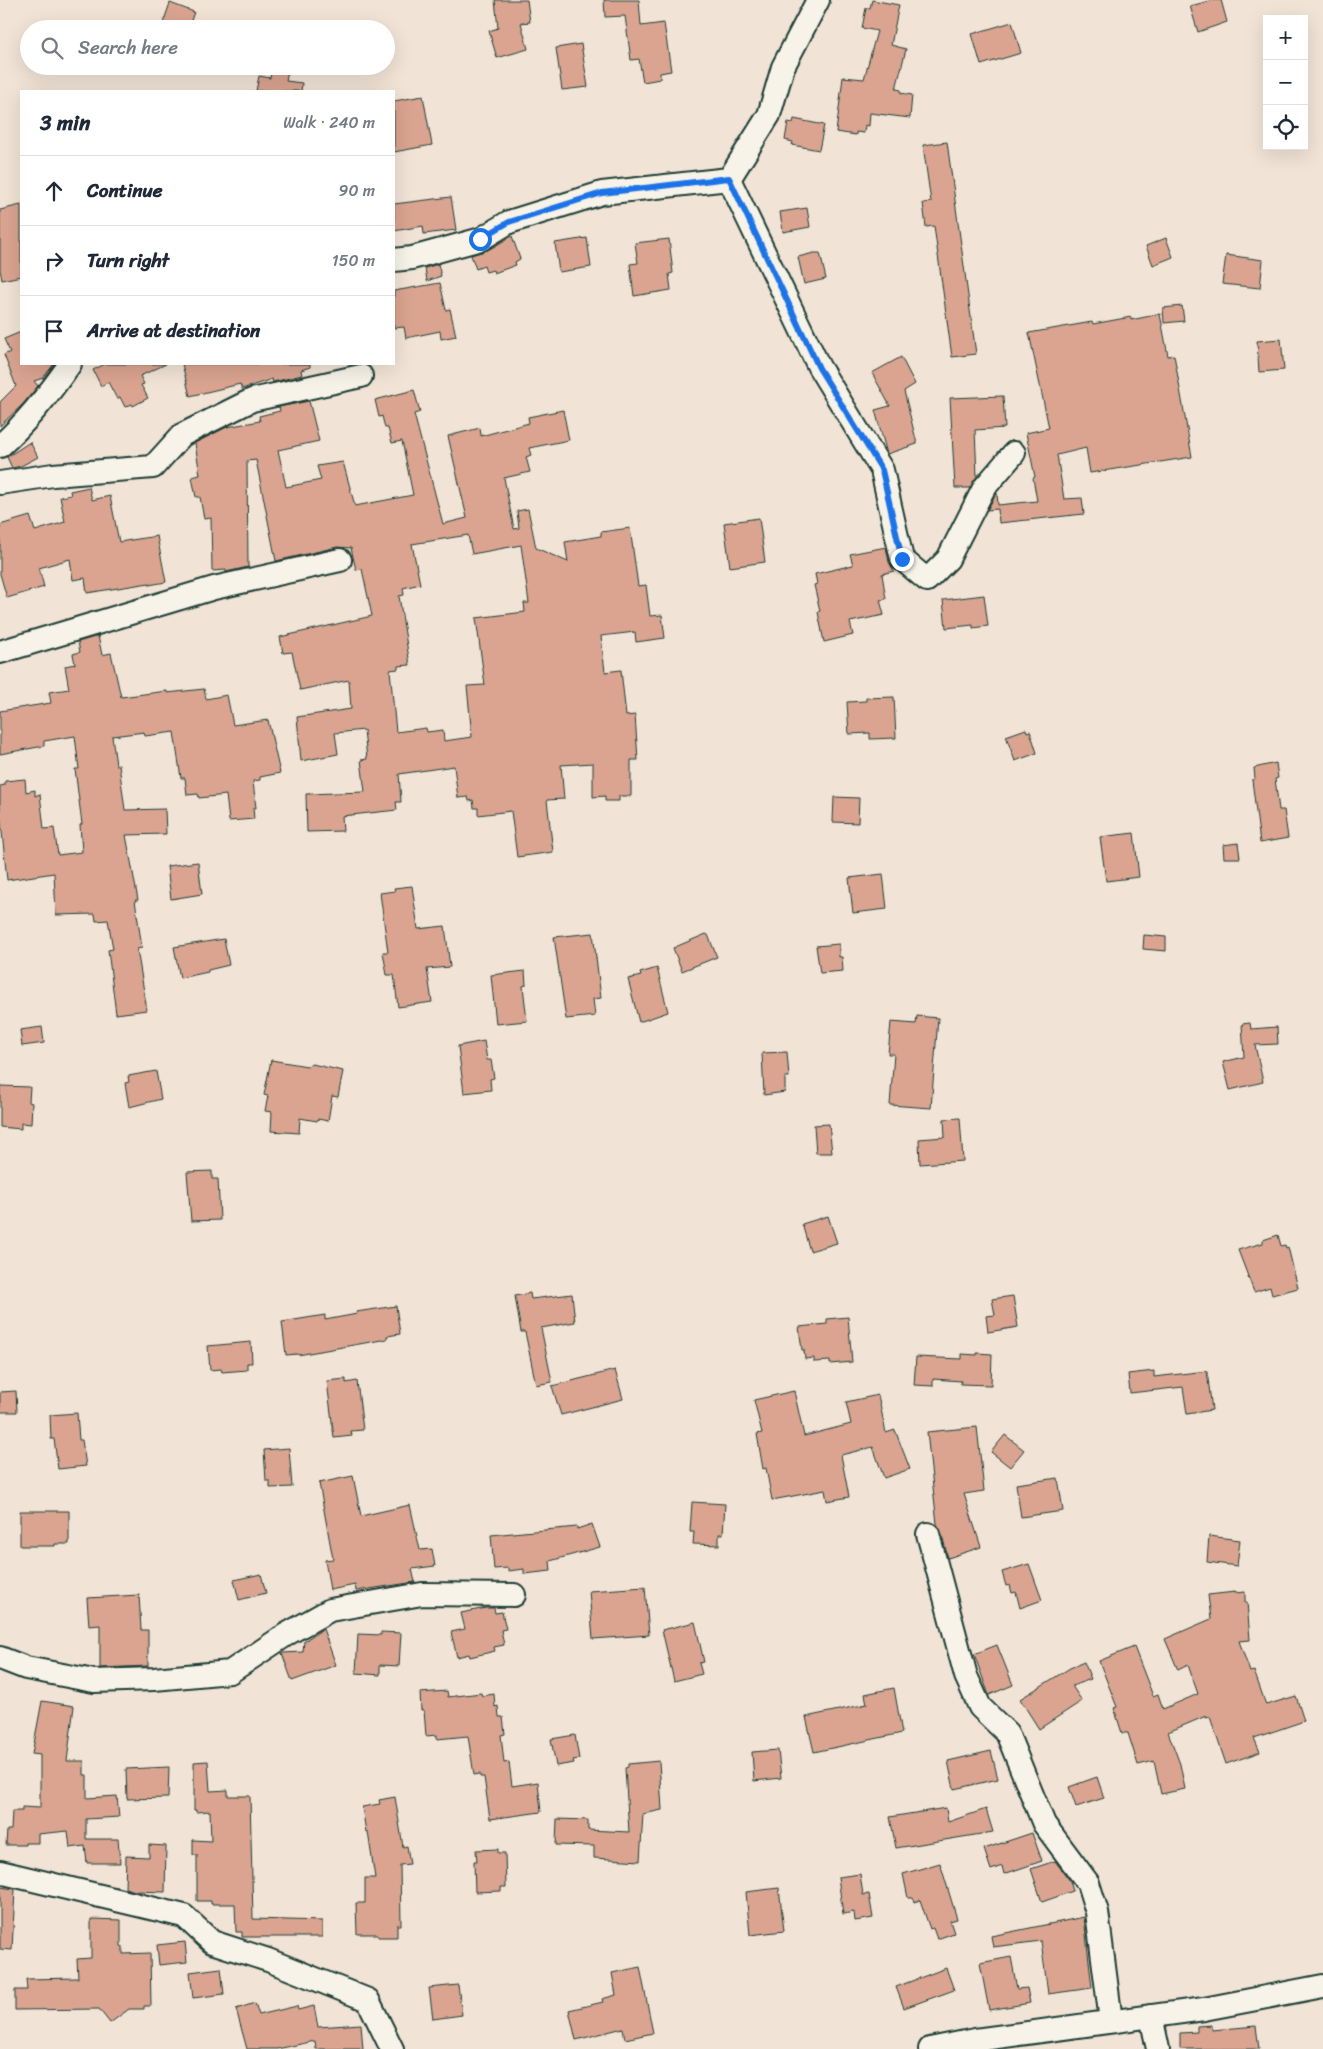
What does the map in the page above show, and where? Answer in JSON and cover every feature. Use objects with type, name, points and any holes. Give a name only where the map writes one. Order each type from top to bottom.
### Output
[{"type":"street","points":[[729,178],[770,115],[783,66],[818,0]]},
{"type":"street","points":[[395,260],[412,258],[480,239],[509,222],[602,193],[729,178]]},
{"type":"street","points":[[729,178],[819,368],[882,470],[902,559],[927,580],[948,559],[984,488],[1014,453]]},
{"type":"street","points":[[0,446],[18,430],[49,394],[69,365]]},
{"type":"street","points":[[0,483],[153,467],[182,435],[252,400],[361,376]]},
{"type":"street","points":[[0,652],[214,588],[340,560]]},
{"type":"street","points":[[928,1534],[966,1676],[980,1707],[1007,1733],[1044,1824],[1088,1883],[1097,1912],[1111,2021]]},
{"type":"street","points":[[0,1658],[26,1668],[94,1681],[154,1679],[230,1672],[287,1634],[330,1610],[422,1594],[514,1595]]},
{"type":"street","points":[[0,1872],[184,1916],[212,1942],[268,1960],[368,2000],[392,2049]]},
{"type":"street","points":[[930,2049],[975,2040],[1204,2008],[1323,1986]]},
{"type":"street","points":[[1150,2016],[1158,2049]]},
{"type":"building","points":[[495,0],[527,0],[530,22],[521,23],[528,49],[497,58],[489,31],[498,28]]},
{"type":"building","points":[[604,0],[639,0],[641,26],[664,23],[671,71],[660,73],[660,79],[643,82],[639,59],[631,60],[625,16],[605,17]]},
{"type":"building","points":[[872,0],[899,5],[891,45],[906,49],[896,89],[901,90],[901,93],[912,95],[910,118],[870,113],[869,126],[865,125],[864,133],[856,132],[856,135],[836,132],[843,77],[864,79],[877,31],[862,28],[866,8],[870,8]]},
{"type":"building","points":[[1221,0],[1227,22],[1198,32],[1190,6]]},
{"type":"building","points":[[170,3],[194,12],[191,20],[164,20]]},
{"type":"building","points":[[1012,22],[1021,53],[981,65],[972,34]]},
{"type":"building","points":[[581,44],[588,87],[562,90],[556,48]]},
{"type":"building","points":[[271,75],[287,75],[286,81],[302,83],[301,90],[256,90],[259,76],[270,78]]},
{"type":"building","points":[[423,96],[432,145],[395,152],[395,101]]},
{"type":"building","points":[[794,119],[824,125],[819,150],[792,145],[793,142],[785,140],[788,122],[793,123]]},
{"type":"building","points":[[947,142],[976,354],[952,357],[934,226],[926,227],[923,203],[931,202],[923,145]]},
{"type":"building","points":[[451,197],[456,230],[424,234],[423,226],[395,231],[395,204]]},
{"type":"building","points":[[20,205],[20,276],[2,280],[0,270],[0,210]]},
{"type":"building","points":[[807,208],[810,227],[783,232],[780,212]]},
{"type":"building","points":[[512,236],[520,259],[515,262],[516,265],[494,273],[493,270],[486,272],[484,266],[476,269],[471,255],[488,250]]},
{"type":"building","points":[[587,238],[591,267],[559,272],[555,243]]},
{"type":"building","points":[[1166,238],[1173,257],[1153,265],[1146,246]]},
{"type":"building","points":[[669,239],[673,273],[669,274],[671,290],[634,296],[630,264],[638,263],[635,243]]},
{"type":"building","points":[[820,253],[826,279],[804,284],[798,257]]},
{"type":"building","points":[[1226,255],[1263,260],[1260,288],[1222,284]]},
{"type":"building","points":[[438,264],[441,276],[427,281],[425,268]]},
{"type":"building","points":[[440,283],[446,310],[450,309],[456,336],[441,339],[440,331],[406,338],[404,327],[395,328],[395,291]]},
{"type":"building","points":[[1182,306],[1184,321],[1164,323],[1163,308]]},
{"type":"building","points":[[1160,314],[1168,356],[1174,355],[1192,457],[1090,473],[1086,448],[1057,455],[1064,499],[1082,498],[1084,514],[999,523],[998,509],[987,510],[997,493],[998,505],[1037,501],[1033,478],[1035,477],[1026,433],[1049,428],[1029,333],[1092,322],[1093,324],[1131,317],[1131,320]]},
{"type":"building","points":[[20,332],[20,365],[53,365],[43,378],[34,381],[38,386],[23,404],[0,426],[0,402],[16,386],[4,355],[10,352],[4,339]]},
{"type":"building","points":[[1281,339],[1284,370],[1259,372],[1257,341]]},
{"type":"building","points":[[901,357],[915,384],[904,391],[917,444],[887,454],[875,410],[890,406],[872,373]]},
{"type":"building","points":[[103,365],[164,365],[140,376],[144,384],[141,385],[148,398],[133,406],[132,404],[125,407],[120,397],[117,399],[108,382],[101,386],[93,370]]},
{"type":"building","points":[[182,365],[310,365],[310,367],[301,370],[302,375],[273,382],[272,379],[242,389],[240,384],[190,396]]},
{"type":"building","points":[[414,390],[420,412],[414,414],[443,524],[467,518],[448,436],[480,428],[481,436],[529,423],[528,417],[563,410],[569,440],[529,448],[531,455],[526,457],[530,472],[504,478],[514,529],[519,528],[517,511],[528,509],[536,548],[568,562],[565,542],[601,536],[601,532],[630,528],[638,586],[646,585],[650,616],[662,615],[665,638],[636,642],[635,632],[601,636],[605,672],[621,670],[626,716],[635,715],[638,760],[631,760],[631,796],[619,796],[619,801],[605,801],[605,796],[593,797],[593,763],[561,765],[564,799],[547,800],[553,852],[517,857],[511,811],[478,815],[478,808],[474,808],[473,800],[469,801],[468,797],[458,798],[454,766],[399,774],[401,802],[396,802],[397,810],[342,816],[343,831],[307,832],[306,794],[365,792],[361,760],[367,759],[364,730],[335,733],[338,754],[301,761],[297,717],[351,709],[349,680],[300,690],[292,652],[283,653],[280,637],[372,616],[362,569],[356,570],[351,548],[337,547],[276,561],[256,460],[247,461],[248,567],[226,572],[226,570],[212,571],[211,518],[204,519],[200,497],[196,497],[192,477],[200,475],[195,443],[227,427],[260,421],[259,416],[280,411],[279,407],[309,401],[319,441],[278,450],[286,487],[321,480],[317,466],[343,462],[355,506],[413,495],[402,441],[392,443],[382,416],[379,417],[375,400]],"holes":[[[468,535],[472,554],[521,545],[529,603],[524,603],[525,612],[476,618],[485,685],[467,686],[472,737],[444,741],[443,730],[427,732],[426,728],[396,732],[390,670],[398,669],[398,666],[410,665],[399,596],[404,595],[403,588],[420,584],[412,544]]]},
{"type":"building","points":[[1003,396],[1005,428],[975,430],[977,476],[970,488],[955,488],[950,398]]},
{"type":"building","points":[[30,442],[38,457],[21,466],[12,468],[7,457]]},
{"type":"building","points":[[89,487],[92,500],[110,496],[119,542],[157,536],[166,582],[87,593],[85,578],[73,580],[70,559],[39,568],[44,587],[7,598],[0,574],[0,525],[30,516],[35,531],[65,522],[60,497],[71,495],[70,491]]},
{"type":"building","points":[[759,518],[765,562],[730,567],[724,523]]},
{"type":"building","points":[[886,547],[889,562],[894,571],[882,574],[886,599],[880,600],[884,615],[850,622],[853,635],[824,642],[814,585],[817,584],[815,574],[853,565],[850,554]]},
{"type":"building","points":[[984,595],[988,626],[973,628],[973,625],[946,628],[943,600]]},
{"type":"building","points":[[98,636],[102,655],[111,653],[121,697],[167,691],[167,693],[204,689],[206,699],[227,695],[233,725],[268,720],[280,773],[260,777],[260,780],[253,781],[256,808],[253,808],[254,819],[229,821],[226,795],[199,798],[198,794],[187,795],[185,778],[181,778],[174,732],[145,736],[144,732],[112,736],[116,765],[119,765],[125,810],[165,809],[166,834],[126,835],[138,900],[135,900],[142,948],[137,949],[147,1010],[116,1014],[108,950],[113,949],[108,920],[96,921],[95,914],[56,915],[54,873],[7,880],[0,813],[0,786],[5,785],[5,781],[25,779],[26,792],[35,790],[35,796],[40,794],[44,829],[54,828],[58,855],[82,852],[80,825],[82,824],[75,769],[79,769],[75,736],[44,741],[44,746],[0,754],[0,711],[51,703],[49,692],[69,689],[65,666],[75,664],[73,654],[80,652],[78,642]]},
{"type":"building","points":[[894,697],[896,738],[870,739],[870,733],[849,734],[847,702],[866,701],[866,698]]},
{"type":"building","points":[[1026,729],[1027,732],[1030,731],[1037,753],[1015,761],[1006,736]]},
{"type":"building","points":[[1276,763],[1278,778],[1275,779],[1279,810],[1284,810],[1288,838],[1260,843],[1252,780],[1255,779],[1254,768]]},
{"type":"building","points":[[834,797],[859,798],[858,823],[833,822]]},
{"type":"building","points":[[1134,833],[1139,877],[1106,881],[1100,837]]},
{"type":"building","points":[[1238,843],[1240,858],[1224,858],[1223,845]]},
{"type":"building","points":[[198,862],[202,894],[171,899],[167,866]]},
{"type":"building","points":[[883,874],[887,909],[853,913],[849,878]]},
{"type":"building","points":[[412,886],[418,929],[445,926],[450,967],[427,969],[432,1002],[398,1007],[394,975],[387,975],[383,952],[388,952],[380,893],[395,891],[394,888]]},
{"type":"building","points":[[593,933],[601,998],[593,999],[595,1016],[566,1019],[554,937]]},
{"type":"building","points":[[706,934],[717,957],[682,971],[673,948]]},
{"type":"building","points":[[1144,935],[1166,937],[1166,951],[1143,949]]},
{"type":"building","points":[[224,939],[229,965],[180,978],[174,947]]},
{"type":"building","points":[[839,944],[839,957],[842,957],[843,971],[820,973],[816,946]]},
{"type":"building","points":[[657,968],[668,1012],[639,1022],[628,979],[641,976],[640,973]]},
{"type":"building","points":[[525,971],[526,985],[523,986],[527,1021],[496,1024],[491,975]]},
{"type":"building","points":[[917,1016],[938,1018],[931,1108],[890,1105],[894,1054],[888,1054],[891,1022],[916,1024]]},
{"type":"building","points":[[1250,1023],[1251,1029],[1277,1027],[1278,1044],[1255,1045],[1263,1082],[1230,1090],[1223,1062],[1244,1057],[1242,1024]]},
{"type":"building","points":[[42,1027],[44,1043],[22,1046],[20,1030]]},
{"type":"building","points":[[484,1041],[487,1060],[491,1060],[494,1078],[490,1079],[491,1090],[464,1093],[458,1046]]},
{"type":"building","points":[[787,1052],[789,1077],[785,1077],[785,1092],[764,1095],[762,1053]]},
{"type":"building","points":[[271,1060],[307,1066],[312,1064],[343,1071],[338,1097],[332,1096],[328,1121],[300,1118],[299,1133],[271,1131],[272,1112],[265,1111],[268,1096],[264,1095]]},
{"type":"building","points":[[156,1071],[161,1099],[129,1107],[125,1083],[129,1082],[128,1076]]},
{"type":"building","points":[[0,1086],[30,1087],[29,1102],[32,1103],[31,1124],[21,1123],[21,1129],[0,1127]]},
{"type":"building","points":[[960,1118],[963,1161],[920,1164],[919,1139],[945,1137],[944,1119]]},
{"type":"building","points":[[829,1124],[832,1153],[816,1153],[814,1125]]},
{"type":"building","points":[[212,1171],[212,1179],[218,1179],[220,1220],[191,1221],[187,1172]]},
{"type":"building","points":[[828,1216],[837,1243],[810,1251],[802,1224]]},
{"type":"building","points":[[1278,1235],[1281,1246],[1285,1245],[1286,1248],[1288,1247],[1298,1288],[1272,1295],[1270,1287],[1254,1292],[1238,1250],[1263,1243],[1263,1240]]},
{"type":"building","points":[[530,1293],[531,1299],[572,1294],[575,1322],[541,1328],[552,1382],[536,1385],[525,1332],[521,1332],[515,1296]]},
{"type":"building","points":[[1013,1296],[1018,1327],[988,1332],[986,1316],[995,1315],[992,1299]]},
{"type":"building","points":[[396,1306],[400,1334],[387,1336],[387,1339],[298,1355],[286,1355],[282,1322],[325,1315],[325,1320],[357,1314],[356,1312]]},
{"type":"building","points":[[848,1317],[852,1362],[830,1364],[830,1361],[814,1362],[814,1358],[805,1359],[799,1327],[827,1324],[827,1319]]},
{"type":"building","points":[[251,1342],[252,1363],[247,1363],[247,1370],[222,1372],[221,1369],[210,1370],[208,1346]]},
{"type":"building","points":[[977,1353],[992,1354],[991,1385],[960,1384],[961,1381],[933,1379],[933,1386],[914,1385],[916,1357],[962,1359],[962,1354],[977,1355]]},
{"type":"building","points":[[615,1370],[623,1399],[561,1415],[552,1386]]},
{"type":"building","points":[[1154,1371],[1154,1377],[1207,1371],[1212,1410],[1187,1414],[1183,1387],[1130,1393],[1128,1374]]},
{"type":"building","points":[[346,1379],[346,1383],[357,1381],[363,1430],[351,1431],[352,1436],[334,1438],[327,1381]]},
{"type":"building","points":[[16,1391],[17,1412],[0,1412],[0,1392]]},
{"type":"building","points":[[794,1391],[804,1436],[851,1424],[846,1402],[878,1395],[886,1433],[895,1430],[910,1469],[884,1478],[873,1447],[841,1455],[849,1497],[827,1501],[825,1490],[772,1500],[766,1468],[763,1469],[757,1434],[762,1433],[754,1400]]},
{"type":"building","points":[[77,1413],[79,1440],[82,1440],[86,1466],[58,1469],[54,1439],[51,1439],[50,1415]]},
{"type":"building","points":[[977,1427],[984,1491],[964,1494],[981,1547],[948,1558],[941,1531],[937,1524],[927,1432]]},
{"type":"building","points":[[1005,1435],[1024,1450],[1010,1467],[991,1452]]},
{"type":"building","points":[[289,1448],[292,1487],[270,1488],[270,1481],[266,1481],[264,1450]]},
{"type":"building","points":[[353,1476],[361,1516],[410,1505],[420,1550],[432,1549],[435,1566],[412,1569],[415,1582],[356,1591],[355,1585],[330,1590],[325,1560],[333,1559],[319,1483]]},
{"type":"building","points":[[1058,1478],[1063,1511],[1021,1517],[1016,1484]]},
{"type":"building","points":[[692,1502],[725,1504],[723,1534],[719,1534],[719,1545],[693,1544],[694,1532],[690,1532]]},
{"type":"building","points":[[20,1511],[69,1511],[69,1544],[20,1546]]},
{"type":"building","points":[[592,1524],[600,1547],[550,1561],[551,1571],[524,1574],[524,1569],[508,1571],[508,1568],[494,1569],[491,1535],[577,1527],[577,1529]]},
{"type":"building","points":[[1209,1536],[1240,1540],[1237,1566],[1207,1562]]},
{"type":"building","points":[[1029,1564],[1042,1600],[1020,1608],[1016,1592],[1012,1593],[1010,1585],[1006,1586],[1002,1572]]},
{"type":"building","points":[[261,1574],[266,1593],[239,1600],[234,1580]]},
{"type":"building","points":[[645,1587],[649,1635],[593,1639],[589,1591]]},
{"type":"building","points":[[1245,1592],[1250,1640],[1239,1641],[1250,1672],[1254,1671],[1266,1705],[1296,1696],[1304,1721],[1254,1738],[1260,1752],[1226,1764],[1210,1717],[1206,1718],[1206,1716],[1168,1732],[1180,1764],[1185,1789],[1161,1794],[1154,1761],[1138,1765],[1128,1733],[1122,1733],[1114,1708],[1117,1707],[1099,1661],[1134,1647],[1153,1696],[1158,1694],[1163,1709],[1198,1694],[1188,1665],[1178,1670],[1165,1639],[1211,1619],[1208,1595]]},
{"type":"building","points":[[139,1595],[141,1630],[148,1630],[148,1666],[100,1668],[100,1625],[89,1626],[87,1598]]},
{"type":"building","points":[[494,1608],[495,1613],[502,1612],[506,1629],[501,1630],[504,1645],[494,1647],[495,1651],[470,1657],[469,1654],[457,1657],[451,1632],[465,1629],[461,1613]]},
{"type":"building","points":[[695,1622],[704,1662],[699,1663],[702,1674],[674,1681],[662,1630]]},
{"type":"building","points":[[323,1629],[336,1665],[292,1681],[282,1653],[303,1652],[304,1641]]},
{"type":"building","points":[[381,1632],[401,1633],[399,1666],[380,1665],[380,1675],[356,1673],[358,1634],[381,1635]]},
{"type":"building","points":[[997,1645],[1013,1685],[989,1695],[974,1654]]},
{"type":"building","points":[[1084,1662],[1091,1679],[1072,1686],[1082,1701],[1039,1729],[1020,1699],[1070,1668]]},
{"type":"building","points":[[894,1688],[902,1733],[814,1752],[806,1717],[867,1704],[865,1694]]},
{"type":"building","points":[[447,1691],[448,1697],[481,1693],[482,1696],[494,1694],[495,1707],[498,1706],[499,1717],[503,1717],[505,1734],[501,1735],[504,1763],[509,1762],[512,1786],[538,1782],[541,1812],[490,1819],[484,1777],[480,1777],[480,1774],[474,1775],[468,1736],[437,1739],[437,1735],[426,1736],[424,1710],[421,1710],[420,1693]]},
{"type":"building","points":[[42,1701],[74,1706],[67,1761],[84,1761],[84,1775],[87,1775],[87,1798],[117,1796],[119,1817],[86,1819],[86,1839],[118,1839],[120,1863],[87,1863],[85,1846],[70,1848],[68,1831],[38,1834],[38,1843],[6,1845],[7,1830],[11,1830],[12,1811],[22,1811],[22,1807],[40,1808],[40,1755],[32,1754]]},
{"type":"building","points":[[575,1735],[579,1759],[573,1760],[574,1763],[556,1766],[551,1739]]},
{"type":"building","points":[[778,1750],[781,1778],[754,1781],[752,1752]]},
{"type":"building","points":[[991,1751],[998,1779],[954,1789],[948,1761]]},
{"type":"building","points":[[208,1761],[210,1791],[228,1790],[228,1796],[250,1796],[253,1919],[322,1921],[322,1937],[242,1937],[242,1932],[236,1932],[235,1904],[211,1904],[211,1901],[197,1901],[197,1855],[193,1855],[193,1840],[211,1841],[210,1811],[196,1812],[194,1810],[194,1762]]},
{"type":"building","points":[[659,1761],[662,1810],[643,1814],[640,1861],[594,1858],[594,1846],[556,1845],[557,1819],[588,1820],[588,1830],[629,1832],[625,1768],[628,1767],[628,1764]]},
{"type":"building","points":[[169,1767],[168,1798],[127,1799],[126,1769]]},
{"type":"building","points":[[1097,1777],[1104,1798],[1076,1807],[1069,1787]]},
{"type":"building","points":[[395,1797],[403,1847],[407,1846],[410,1864],[400,1865],[401,1925],[397,1925],[397,1937],[378,1937],[378,1934],[357,1934],[356,1903],[365,1903],[365,1878],[375,1878],[362,1807],[380,1804],[379,1800]]},
{"type":"building","points":[[946,1808],[948,1822],[986,1809],[993,1832],[896,1848],[890,1817]]},
{"type":"building","points":[[1032,1833],[1042,1861],[1004,1874],[1002,1866],[991,1870],[984,1849]]},
{"type":"building","points":[[149,1845],[166,1846],[165,1892],[135,1891],[125,1888],[126,1856],[149,1857]]},
{"type":"building","points":[[498,1849],[498,1853],[505,1853],[506,1887],[501,1887],[501,1891],[475,1892],[474,1861],[477,1861],[476,1850]]},
{"type":"building","points":[[1055,1861],[1070,1881],[1073,1891],[1042,1902],[1031,1869]]},
{"type":"building","points":[[940,1863],[957,1919],[950,1921],[954,1933],[937,1939],[933,1928],[930,1929],[920,1900],[914,1902],[913,1898],[908,1898],[903,1874]]},
{"type":"building","points":[[860,1874],[863,1895],[869,1894],[873,1918],[855,1921],[854,1912],[843,1914],[838,1877]]},
{"type":"building","points":[[0,1887],[15,1889],[12,1950],[0,1949]]},
{"type":"building","points":[[779,1888],[784,1931],[750,1935],[746,1892]]},
{"type":"building","points":[[1084,1917],[1092,1988],[1048,1994],[1041,1941],[993,1947],[991,1936]]},
{"type":"building","points":[[91,1919],[121,1920],[121,1946],[123,1947],[123,1954],[150,1953],[151,2006],[144,2006],[144,2009],[129,2009],[110,2023],[99,2009],[15,2010],[15,1990],[27,1990],[26,1979],[78,1978],[77,1959],[91,1958]]},
{"type":"building","points":[[185,1942],[187,1962],[159,1965],[157,1945]]},
{"type":"building","points":[[1011,1957],[1017,1989],[1027,1988],[1030,2003],[989,2010],[980,1963]]},
{"type":"building","points":[[640,1967],[653,2033],[625,2039],[623,2028],[576,2040],[569,2010],[603,2002],[602,1999],[616,1995],[612,1973]]},
{"type":"building","points":[[221,1968],[224,1994],[193,1998],[190,1972]]},
{"type":"building","points":[[946,1968],[954,1990],[904,2008],[896,1987]]},
{"type":"building","points":[[458,1985],[462,2015],[433,2019],[429,1988]]},
{"type":"building","points":[[255,2003],[259,2015],[297,2006],[298,2010],[314,2006],[318,2027],[361,2024],[363,2049],[316,2049],[315,2041],[277,2049],[247,2049],[236,2009]]},
{"type":"building","points":[[1212,2025],[1212,2030],[1256,2026],[1259,2049],[1180,2049],[1180,2033],[1197,2032],[1197,2026]]},
{"type":"route","points":[[480,239],[509,222],[602,193],[729,178],[819,368],[882,470],[902,559]]}]
